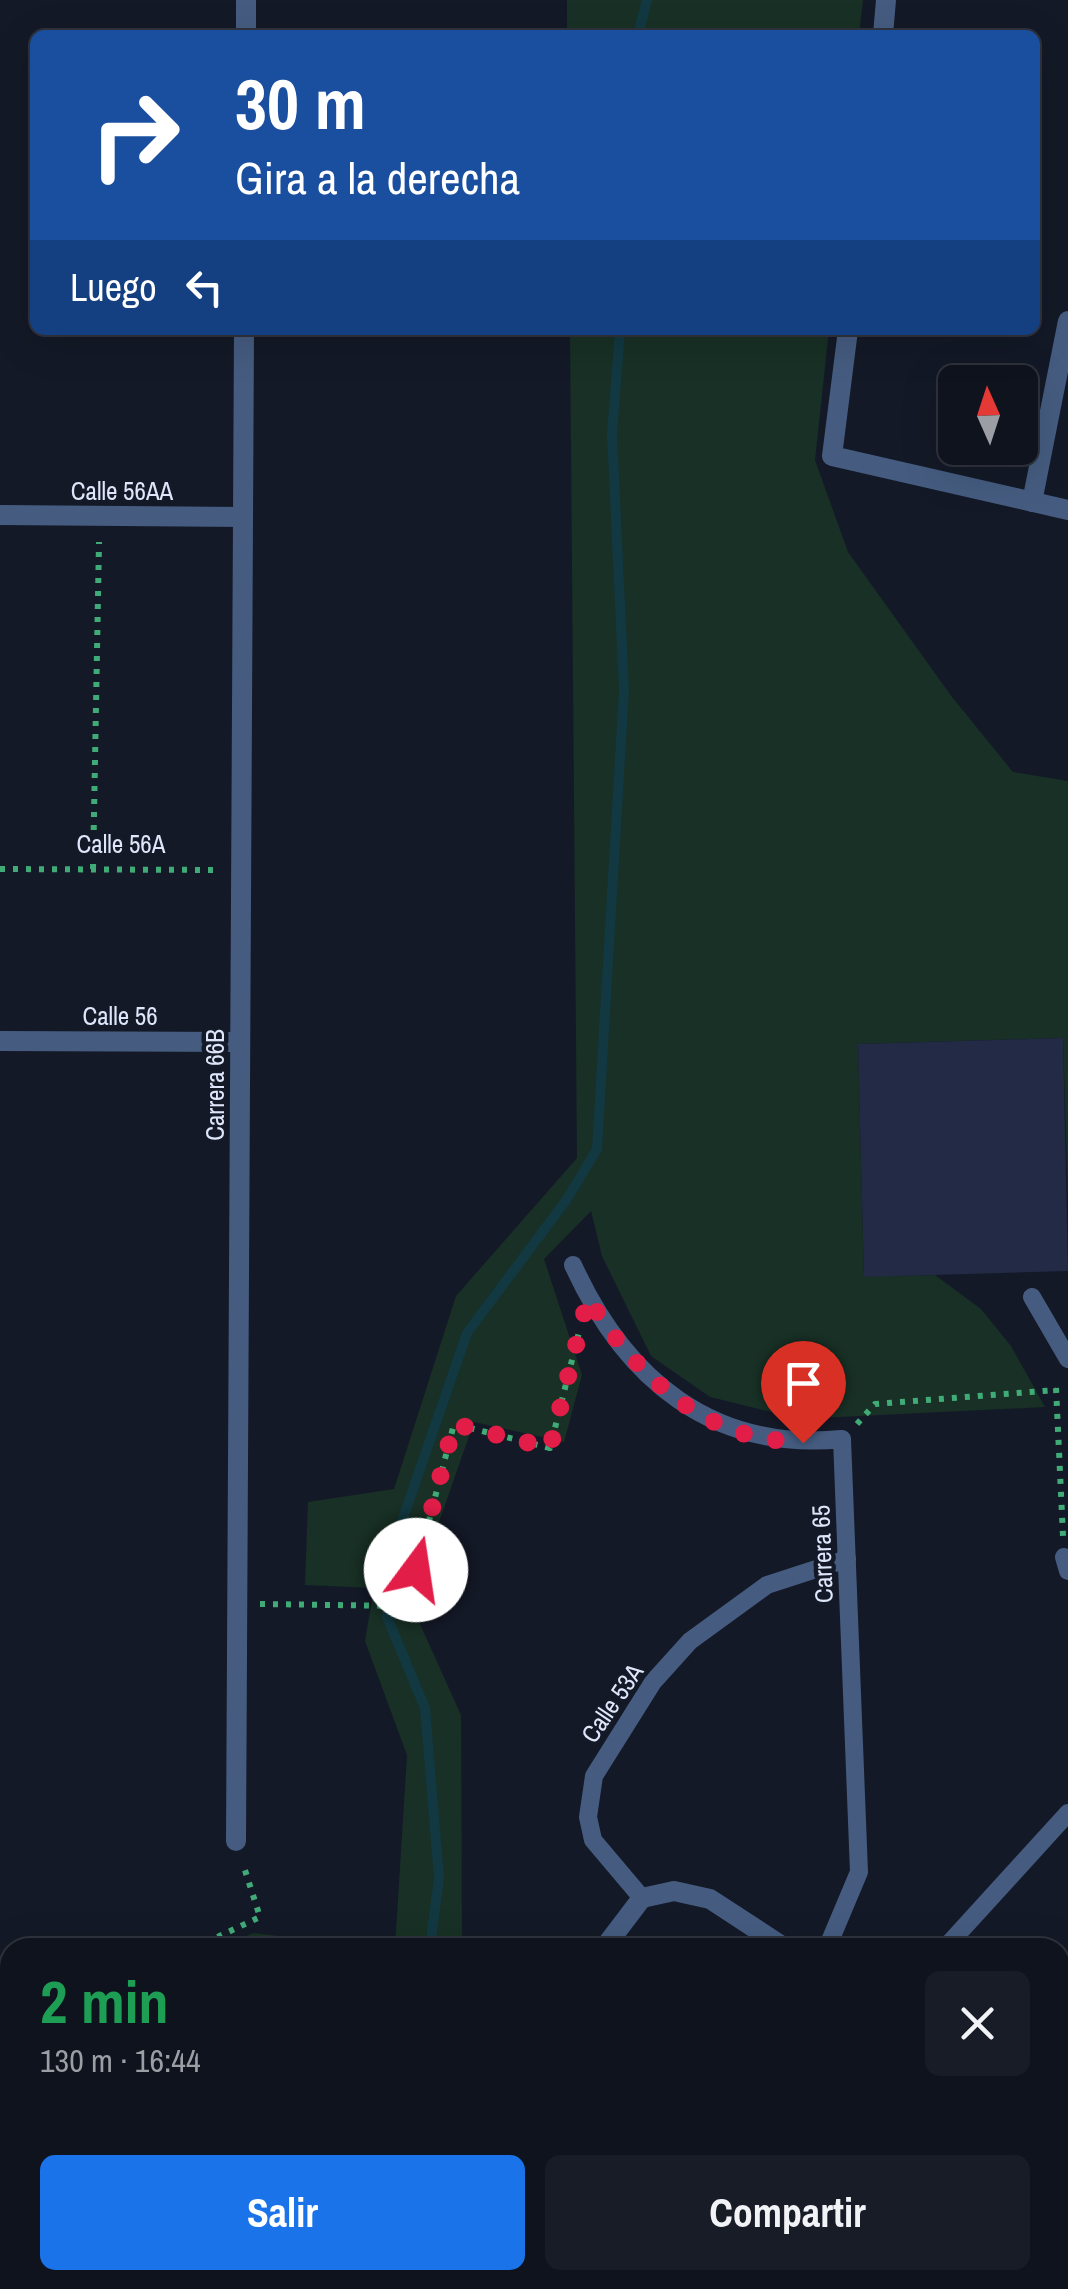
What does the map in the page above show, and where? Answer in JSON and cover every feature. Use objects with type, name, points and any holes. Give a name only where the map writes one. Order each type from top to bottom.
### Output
[{"type":"street","points":[[246,0],[246,30]]},
{"type":"street","points":[[883,30],[886,0]]},
{"type":"street","points":[[1032,502],[1068,321]]},
{"type":"street","name":"Carrera 66B","points":[[236,1841],[244,335]]},
{"type":"street","points":[[847,335],[832,456],[1068,510]]},
{"type":"street","name":"Calle 56AA","points":[[0,515],[243,517]]},
{"type":"street","name":"Calle 56","points":[[0,1040],[240,1042]]},
{"type":"street","points":[[612,1938],[642,1898],[674,1890],[710,1898],[771,1938]]},
{"type":"lane","points":[[573,1265],[588,1298],[630,1356],[656,1381],[715,1421],[748,1435],[803,1443],[842,1439]]},
{"type":"lane","points":[[1032,1297],[1068,1360]]},
{"type":"lane","name":"Carrera 65","points":[[831,1938],[859,1872],[842,1439]]},
{"type":"lane","name":"Calle 53A","points":[[642,1898],[593,1840],[588,1817],[594,1776],[653,1682],[690,1641],[767,1585],[847,1559]]},
{"type":"lane","points":[[955,1938],[1068,1813]]},
{"type":"path","points":[[93,869],[99,516]]},
{"type":"path","name":"Calle 56A","points":[[0,869],[241,870]]},
{"type":"path","points":[[237,1603],[407,1606],[454,1424],[550,1448],[588,1298]]},
{"type":"path","points":[[1054,1334],[1066,1564]]},
{"type":"path","points":[[842,1439],[875,1404],[1056,1390]]},
{"type":"path","points":[[216,1938],[260,1918],[236,1841]]},
{"type":"green space","points":[[567,0],[863,0],[860,30],[567,30]]},
{"type":"green space","points":[[570,335],[828,335],[815,460],[848,552],[952,697],[1013,772],[1068,781],[1068,1202],[1063,1038],[858,1044],[864,1276],[935,1275],[981,1309],[1011,1346],[1045,1407],[799,1419],[710,1397],[651,1356],[602,1256],[591,1211],[544,1259],[582,1375],[564,1442],[474,1422],[424,1565],[420,1624],[461,1715],[462,1938],[396,1938],[407,1755],[365,1641],[374,1588],[305,1585],[308,1502],[394,1489],[456,1296],[577,1158]]},
{"type":"green space","points":[[254,1933],[294,1938],[241,1938]]},
{"type":"building","points":[[1063,1038],[1068,1271],[864,1277],[858,1044]]},
{"type":"waterway","points":[[639,30],[647,0]]},
{"type":"waterway","points":[[431,1938],[439,1878],[425,1708],[387,1617],[390,1556],[467,1333],[567,1199],[597,1149],[624,690],[612,434],[620,335]]},
{"type":"route","points":[[416,1570],[454,1424],[550,1448],[588,1298],[630,1356],[684,1403],[748,1435],[803,1443]]}]
